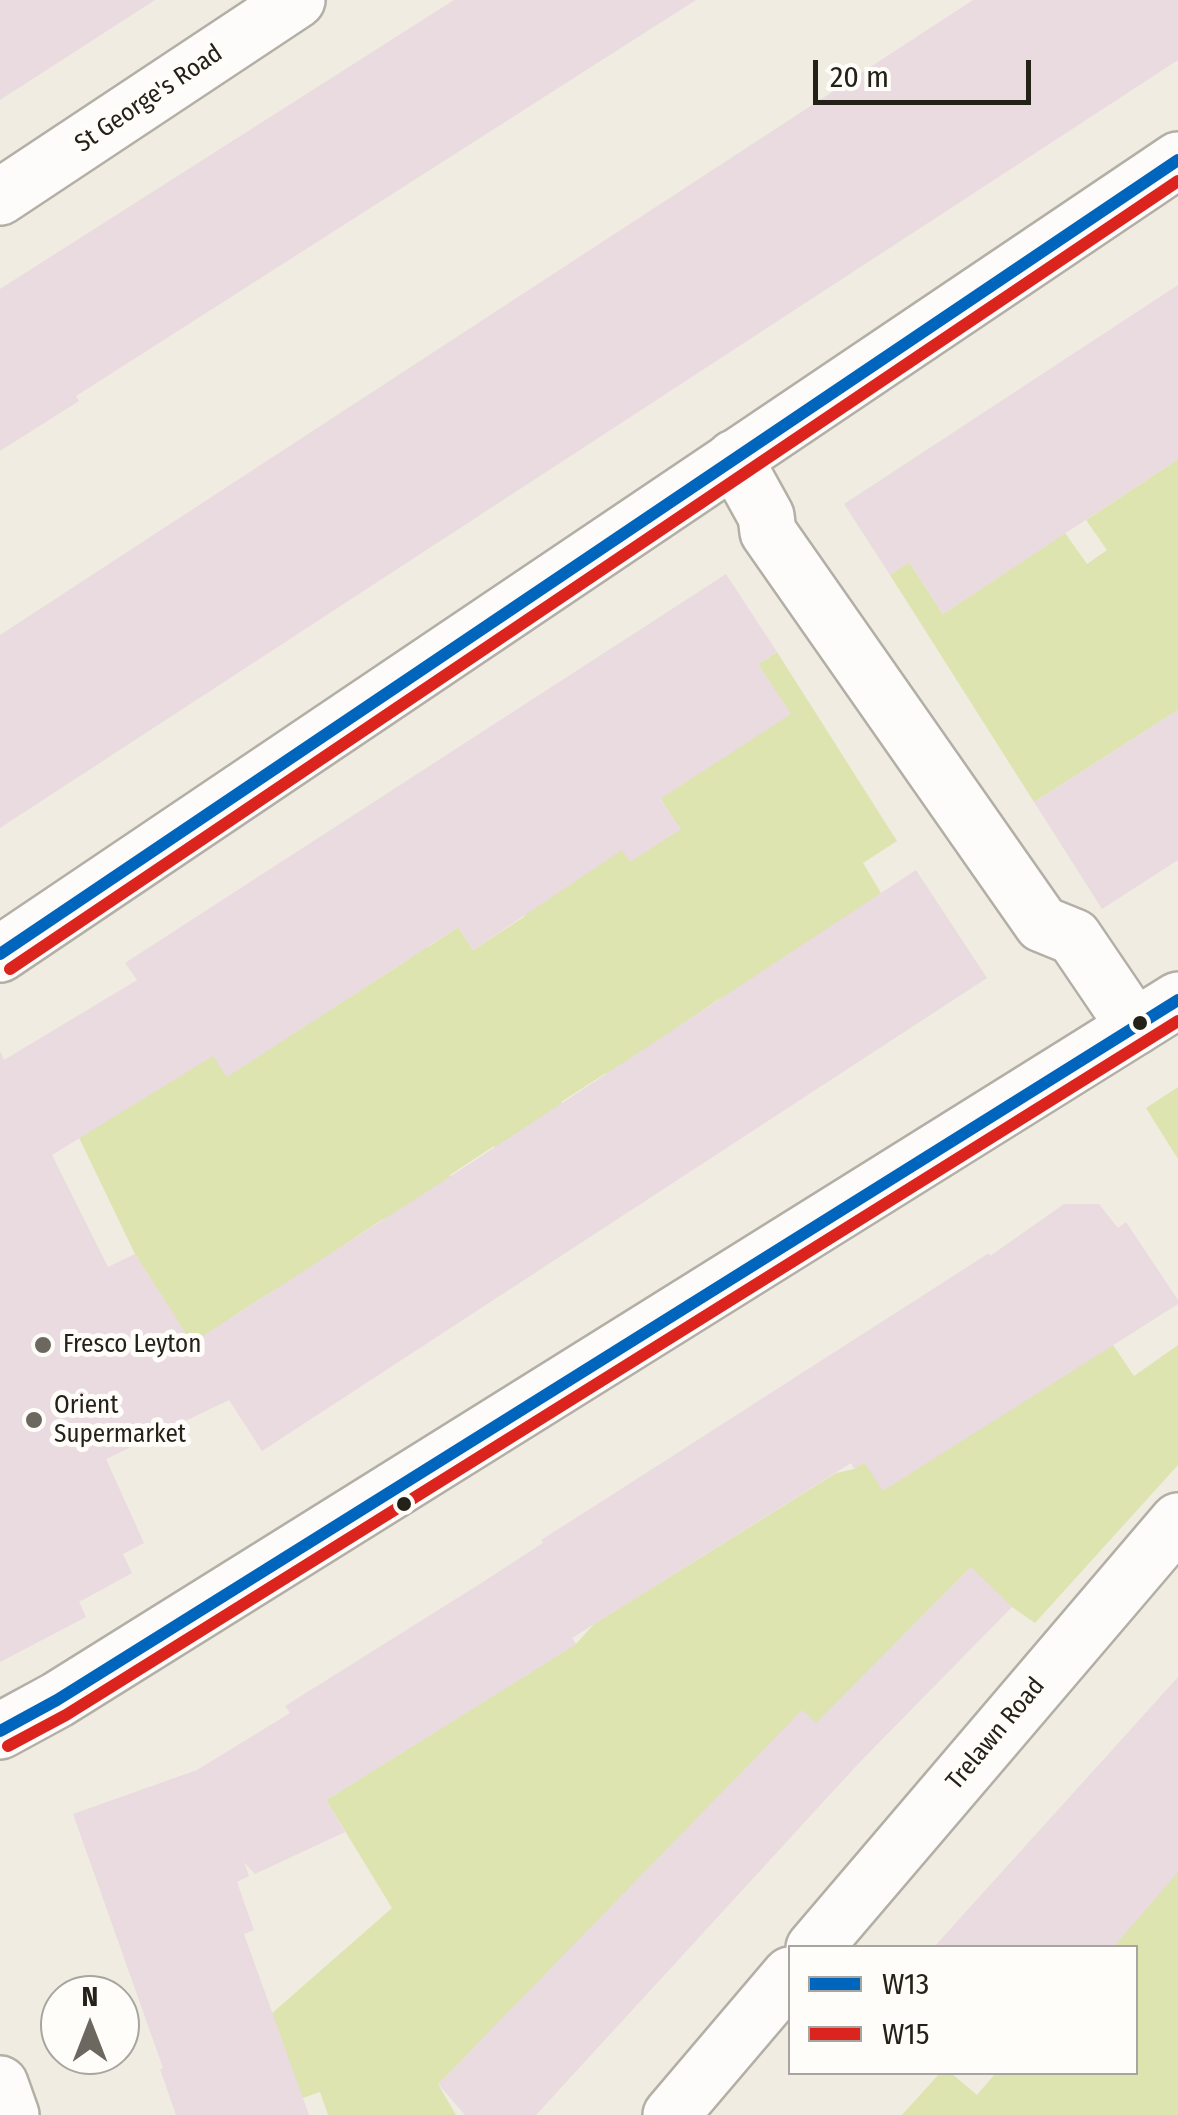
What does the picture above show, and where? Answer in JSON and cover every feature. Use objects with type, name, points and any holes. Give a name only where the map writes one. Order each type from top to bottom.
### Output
[{"type":"main road","name":"St George's Road","points":[[0,197],[297,0]]},
{"type":"main road","points":[[0,954],[1178,160]]},
{"type":"main road","points":[[0,1731],[56,1700],[1156,1013],[1074,937],[1042,924],[768,532],[766,516],[734,458]]},
{"type":"main road","name":"Trelawn Road","points":[[817,1945],[1178,1521]]},
{"type":"main road","points":[[671,2115],[788,1977]]},
{"type":"main road","points":[[0,2084],[11,2115]]},
{"type":"green space","points":[[1178,459],[1178,710],[1034,802],[890,575],[909,562],[943,614],[1065,533],[1087,564],[1107,550],[1086,520]]},
{"type":"green space","points":[[777,652],[897,841],[863,863],[881,893],[737,1027],[719,999],[674,1030],[624,1100],[606,1073],[561,1102],[578,1129],[511,1171],[494,1146],[450,1175],[467,1201],[400,1243],[383,1219],[338,1249],[287,1316],[271,1292],[229,1319],[207,1368],[135,1254],[70,1119],[194,1026],[227,1076],[409,959],[393,892],[428,947],[458,927],[473,950],[524,917],[574,777],[630,861],[680,829],[660,798],[790,714],[758,664]]},
{"type":"green space","points":[[1178,1087],[1178,1159],[1146,1108]]},
{"type":"green space","points":[[1113,1345],[1134,1376],[1178,1345],[1178,1465],[1035,1623],[970,1568],[816,1724],[438,2084],[456,2115],[328,2115],[320,2092],[271,2109],[262,2022],[392,1908],[326,1800],[576,1644],[594,1624],[836,1473],[854,1469]]},
{"type":"green space","points":[[1178,1819],[1178,2115],[902,2115],[938,2075],[953,2075],[977,2095],[994,2075],[1138,2075],[1138,1945],[1058,1945]]},
{"type":"building","points":[[0,0],[155,0],[0,100]]},
{"type":"building","points":[[454,0],[696,0],[76,396],[79,401],[0,451],[0,289]]},
{"type":"building","points":[[973,0],[1178,0],[1178,60],[0,828],[0,635]]},
{"type":"building","points":[[1178,285],[1178,459],[943,614],[909,562],[890,575],[844,504]]},
{"type":"building","points":[[726,574],[777,652],[758,664],[791,714],[660,799],[681,829],[630,862],[622,850],[473,950],[458,927],[227,1077],[213,1056],[52,1155],[108,1267],[135,1254],[192,1343],[916,870],[987,978],[262,1451],[229,1400],[106,1459],[144,1543],[123,1554],[132,1573],[79,1602],[86,1617],[0,1662],[0,1051],[4,1060],[137,980],[125,963]]},
{"type":"building","points":[[1178,710],[1178,860],[1102,909],[1034,802]]},
{"type":"building","points":[[1064,1204],[1099,1204],[1118,1228],[1126,1222],[1178,1304],[883,1491],[864,1462],[854,1469],[851,1463],[572,1638],[576,1644],[326,1800],[345,1832],[255,1874],[244,1862],[249,1876],[237,1882],[254,1930],[244,1934],[309,2115],[176,2115],[140,2003],[140,1975],[130,1975],[73,1814],[197,1770],[290,1713],[285,1706],[543,1543],[541,1540],[989,1253],[990,1256]]},
{"type":"building","points":[[971,1567],[1012,1607],[858,1764],[536,2115],[465,2115],[438,2084],[802,1710],[816,1723]]},
{"type":"building","points":[[1178,1677],[1178,1872],[1116,1945],[936,1945]]},
{"type":"transit line","name":"W13","points":[[0,954],[1178,160]]},
{"type":"transit line","name":"W15","points":[[10,969],[1178,181]]},
{"type":"transit line","name":"W13","points":[[0,1731],[57,1700],[1178,1000]]},
{"type":"transit line","name":"W15","points":[[8,1746],[66,1715],[1178,1021]]},
{"type":"place","name":"Fresco Leyton","points":[[43,1345]]},
{"type":"place","name":"Orient Supermarket","points":[[34,1420]]}]
